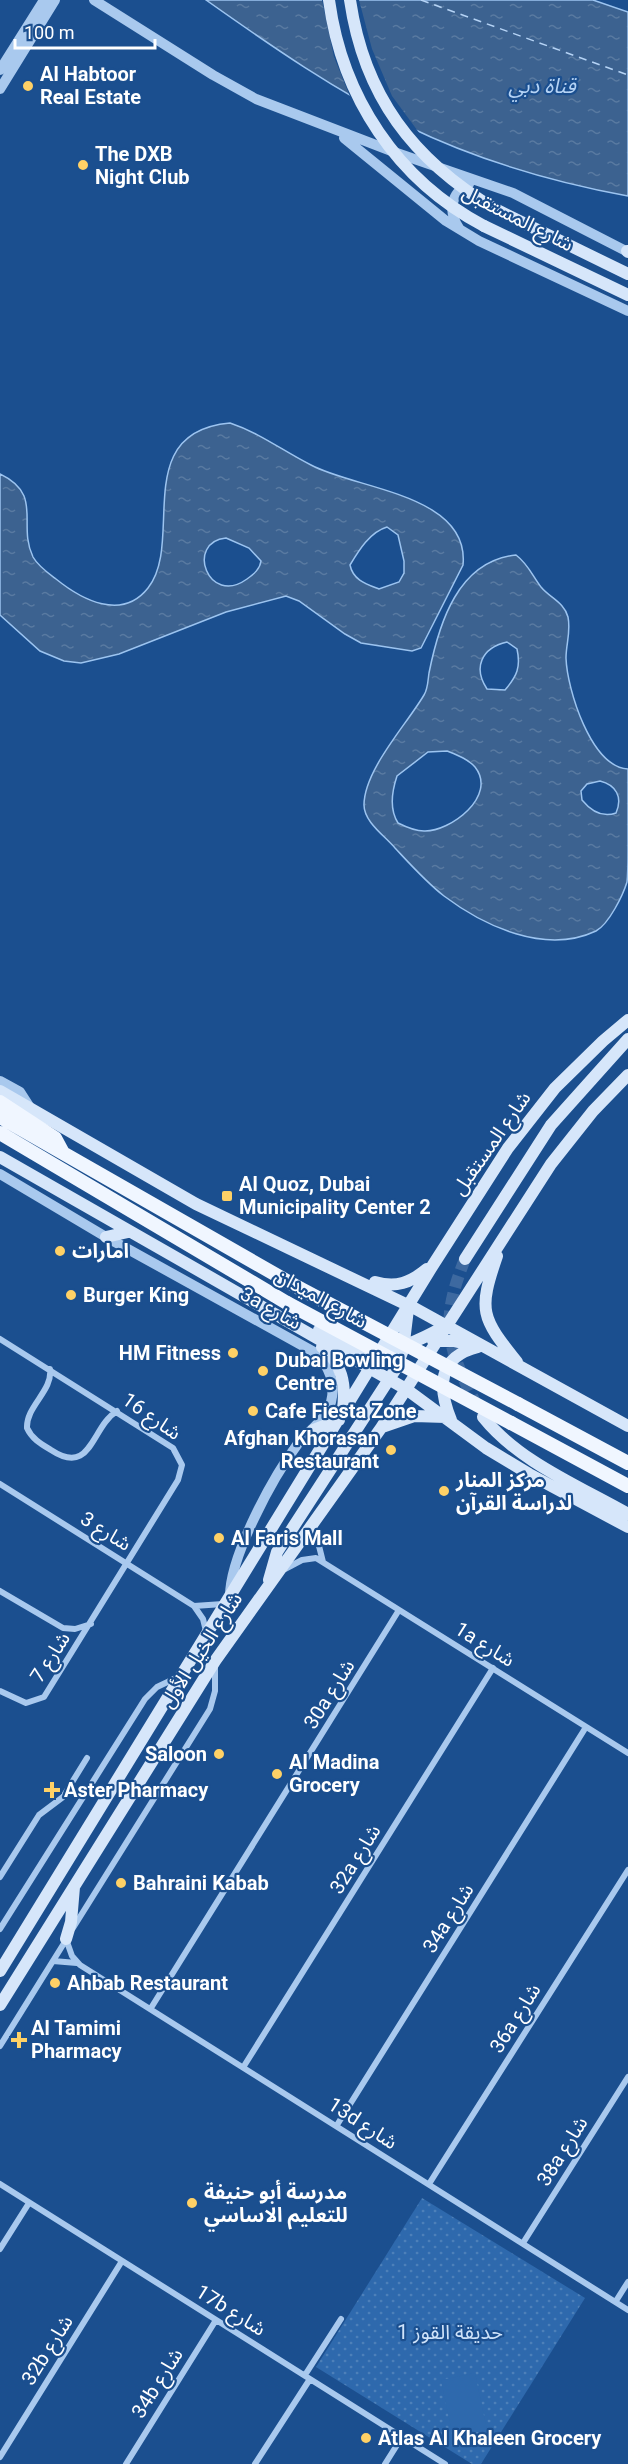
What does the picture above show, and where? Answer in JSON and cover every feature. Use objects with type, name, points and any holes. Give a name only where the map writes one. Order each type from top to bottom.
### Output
[{"type":"main road","name":"شارع المستقبل","points":[[329,0],[335,36],[348,77],[379,134],[421,183],[454,209],[484,226],[628,294]]},
{"type":"main road","name":"شارع المستقبل","points":[[350,0],[369,71],[399,125],[438,171],[495,209],[628,274]]},
{"type":"main road","name":"شارع المستقبل","points":[[412,1307],[433,1265],[530,1117],[570,1072],[628,1020]]},
{"type":"main road","points":[[465,1259],[551,1125],[582,1087],[628,1039]]},
{"type":"main road","points":[[370,1368],[447,1325],[564,1146],[593,1111],[628,1076]]},
{"type":"main road","points":[[0,1091],[196,1204],[356,1278],[447,1325],[628,1426]]},
{"type":"main road","points":[[0,1102],[55,1138],[63,1153]]},
{"type":"main road","name":"شارع الميدان","points":[[0,1117],[299,1288],[628,1463]]},
{"type":"main road","name":"شارع الميدان","points":[[0,1133],[288,1303],[628,1486]]},
{"type":"main road","points":[[0,1157],[128,1232],[390,1379],[486,1448],[529,1474],[627,1524]]},
{"type":"main road","points":[[106,1237],[128,1232]]},
{"type":"main road","points":[[503,1238],[485,1291],[484,1304],[494,1333],[521,1367]]},
{"type":"main road","points":[[356,1278],[396,1286],[413,1280],[433,1265]]},
{"type":"main road","points":[[406,1389],[407,1346],[412,1307]]},
{"type":"main road","name":"شارع الخيل الأول","points":[[0,1971],[370,1368],[412,1307]]},
{"type":"main road","points":[[292,1325],[308,1325],[358,1350],[381,1351],[437,1340],[485,1346]]},
{"type":"main road","points":[[292,1325],[302,1335],[325,1349],[337,1363],[344,1381],[341,1417],[313,1430]]},
{"type":"main road","name":"شارع الخيل الأول","points":[[0,2005],[214,1661],[381,1428],[447,1325]]},
{"type":"main road","points":[[272,1579],[271,1567],[277,1552],[390,1379],[407,1346]]},
{"type":"main road","points":[[448,1419],[442,1396],[445,1372],[461,1353],[485,1346]]},
{"type":"main road","points":[[381,1428],[392,1422],[414,1416],[448,1419]]},
{"type":"main road","points":[[483,1417],[497,1434],[627,1524]]},
{"type":"main road","points":[[66,1939],[71,1922],[74,1887]]},
{"type":"street","points":[[0,70],[44,0]]},
{"type":"street","points":[[0,89],[55,0]]},
{"type":"street","points":[[94,0],[233,87],[326,127],[524,198],[628,252]]},
{"type":"street","points":[[326,127],[361,150],[420,201],[460,229],[628,311]]},
{"type":"street","points":[[460,229],[453,219],[453,200],[465,185],[478,181]]},
{"type":"street","points":[[0,1081],[20,1092],[29,1106]]},
{"type":"street","name":"3a شارع","points":[[0,1174],[106,1237],[320,1357],[331,1375],[333,1391],[329,1407],[313,1430],[294,1450],[265,1501],[234,1564],[227,1600]]},
{"type":"street","name":"شارع 16","points":[[0,1339],[173,1448],[182,1465],[178,1480],[126,1563]]},
{"type":"street","points":[[50,1369],[50,1380],[28,1417],[27,1428],[33,1438],[58,1455],[70,1459],[83,1455],[109,1418],[117,1411]]},
{"type":"street","name":"شارع 3","points":[[0,1484],[194,1606]]},
{"type":"street","points":[[314,1524],[323,1562]]},
{"type":"street","points":[[272,1579],[309,1558],[316,1558],[323,1562]]},
{"type":"street","name":"1a شارع","points":[[323,1562],[628,1753]]},
{"type":"street","name":"شارع 7","points":[[0,1690],[26,1703],[44,1697],[91,1624],[126,1563]]},
{"type":"street","name":"شارع 7","points":[[0,1590],[63,1628],[75,1629],[91,1624]]},
{"type":"street","points":[[194,1606],[210,1607],[227,1600]]},
{"type":"street","points":[[194,1606],[203,1619],[207,1635]]},
{"type":"street","name":"30a شارع","points":[[151,2008],[399,1610]]},
{"type":"street","points":[[0,2046],[210,1708],[215,1691],[214,1661]]},
{"type":"street","name":"32a شارع","points":[[244,2066],[493,1668]]},
{"type":"street","points":[[0,1929],[145,1699],[157,1687],[184,1674]]},
{"type":"street","name":"34a شارع","points":[[337,2125],[586,1727]]},
{"type":"street","points":[[0,1878],[39,1815],[63,1797],[87,1758]]},
{"type":"street","name":"36a شارع","points":[[429,2184],[628,1870]]},
{"type":"street","points":[[66,1939],[72,1956],[80,1965]]},
{"type":"street","name":"13d شارع","points":[[53,1961],[80,1965],[151,2008],[628,2310]]},
{"type":"street","name":"38a شارع","points":[[523,2243],[628,2077]]},
{"type":"street","name":"17b شارع","points":[[0,2184],[446,2464]]},
{"type":"street","points":[[0,2249],[29,2203]]},
{"type":"street","name":"32b شارع","points":[[0,2457],[122,2261]]},
{"type":"street","points":[[616,2301],[628,2282]]},
{"type":"street","points":[[255,2464],[341,2319]]},
{"type":"street","name":"34b شارع","points":[[126,2464],[216,2320]]},
{"type":"street","points":[[385,2464],[402,2437]]},
{"type":"green space","name":"حديقة القوز 1","points":[[422,2198],[585,2298],[481,2464],[472,2464],[316,2367]]},
{"type":"green space","points":[[475,2373],[487,2430],[453,2437],[441,2380]]},
{"type":"water","name":"قناة دبي","points":[[206,0],[593,0],[628,12],[628,196],[543,177],[460,149],[407,126],[329,83]]},
{"type":"water","points":[[230,423],[311,465],[406,497],[430,508],[448,523],[460,541],[463,565],[421,648],[412,651],[361,643],[299,601],[286,596],[226,612],[119,654],[81,663],[64,661],[40,651],[0,615],[0,474],[13,482],[26,501],[29,545],[33,557],[40,566],[66,587],[90,600],[114,605],[126,603],[138,598],[148,588],[158,568],[169,467],[180,446],[199,431]],"holes":[[[387,527],[398,535],[404,561],[404,573],[399,582],[379,589],[357,578],[350,565],[370,537]],[[226,538],[249,548],[261,561],[258,569],[252,575],[233,585],[222,585],[212,579],[206,570],[204,560],[206,550],[214,542]]]},
{"type":"water","points":[[516,555],[527,566],[541,587],[566,612],[569,622],[567,672],[583,724],[603,755],[615,765],[628,769],[627,882],[606,922],[596,931],[576,938],[556,940],[516,934],[477,918],[437,891],[418,873],[376,828],[365,811],[366,791],[371,777],[425,693],[439,634],[454,598],[479,569],[496,560]],"holes":[[[507,642],[517,649],[518,666],[515,676],[505,690],[487,689],[481,674],[482,660],[491,649]],[[447,751],[469,762],[475,767],[480,778],[480,789],[476,800],[458,819],[435,830],[421,831],[398,823],[393,812],[393,794],[397,776],[428,752]],[[600,781],[610,785],[617,792],[619,802],[616,813],[601,814],[585,804],[581,791],[587,784]]]},
{"type":"pier","points":[[322,0],[359,0],[372,49],[392,96],[420,134],[351,99],[334,57]]},
{"type":"ferry route","points":[[421,0],[628,75]]},
{"type":"tunnel","points":[[465,1259],[452,1301],[450,1335],[459,1368],[478,1408]]},
{"type":"place","name":"Al Habtoor Real Estate","points":[[28,86]]},
{"type":"place","name":"The DXB Night Club","points":[[83,165]]},
{"type":"place","name":"Al Quoz, Dubai Municipality Center 2","points":[[227,1196]]},
{"type":"place","name":"امارات","points":[[60,1251]]},
{"type":"place","name":"Burger King","points":[[71,1295]]},
{"type":"place","name":"HM Fitness","points":[[233,1353]]},
{"type":"place","name":"Dubai Bowling Centre","points":[[263,1371]]},
{"type":"place","name":"Cafe Fiesta Zone","points":[[253,1411]]},
{"type":"place","name":"Afghan Khorasan Restaurant","points":[[391,1450]]},
{"type":"place","name":"مركز المنار لدراسة القرآن","points":[[444,1491]]},
{"type":"place","name":"Al Faris Mall","points":[[219,1538]]},
{"type":"place","name":"Saloon","points":[[219,1754]]},
{"type":"place","name":"Al Madina Grocery","points":[[277,1774]]},
{"type":"place","name":"Aster Pharmacy","points":[[52,1790]]},
{"type":"place","name":"Bahraini Kabab","points":[[121,1883]]},
{"type":"place","name":"Ahbab Restaurant","points":[[55,1983]]},
{"type":"place","name":"Al Tamimi Pharmacy","points":[[19,2040]]},
{"type":"place","name":"مدرسة أبو حنيفة للتعليم الاساسي","points":[[192,2203]]},
{"type":"place","name":"Atlas Al Khaleen Grocery","points":[[366,2438]]}]
